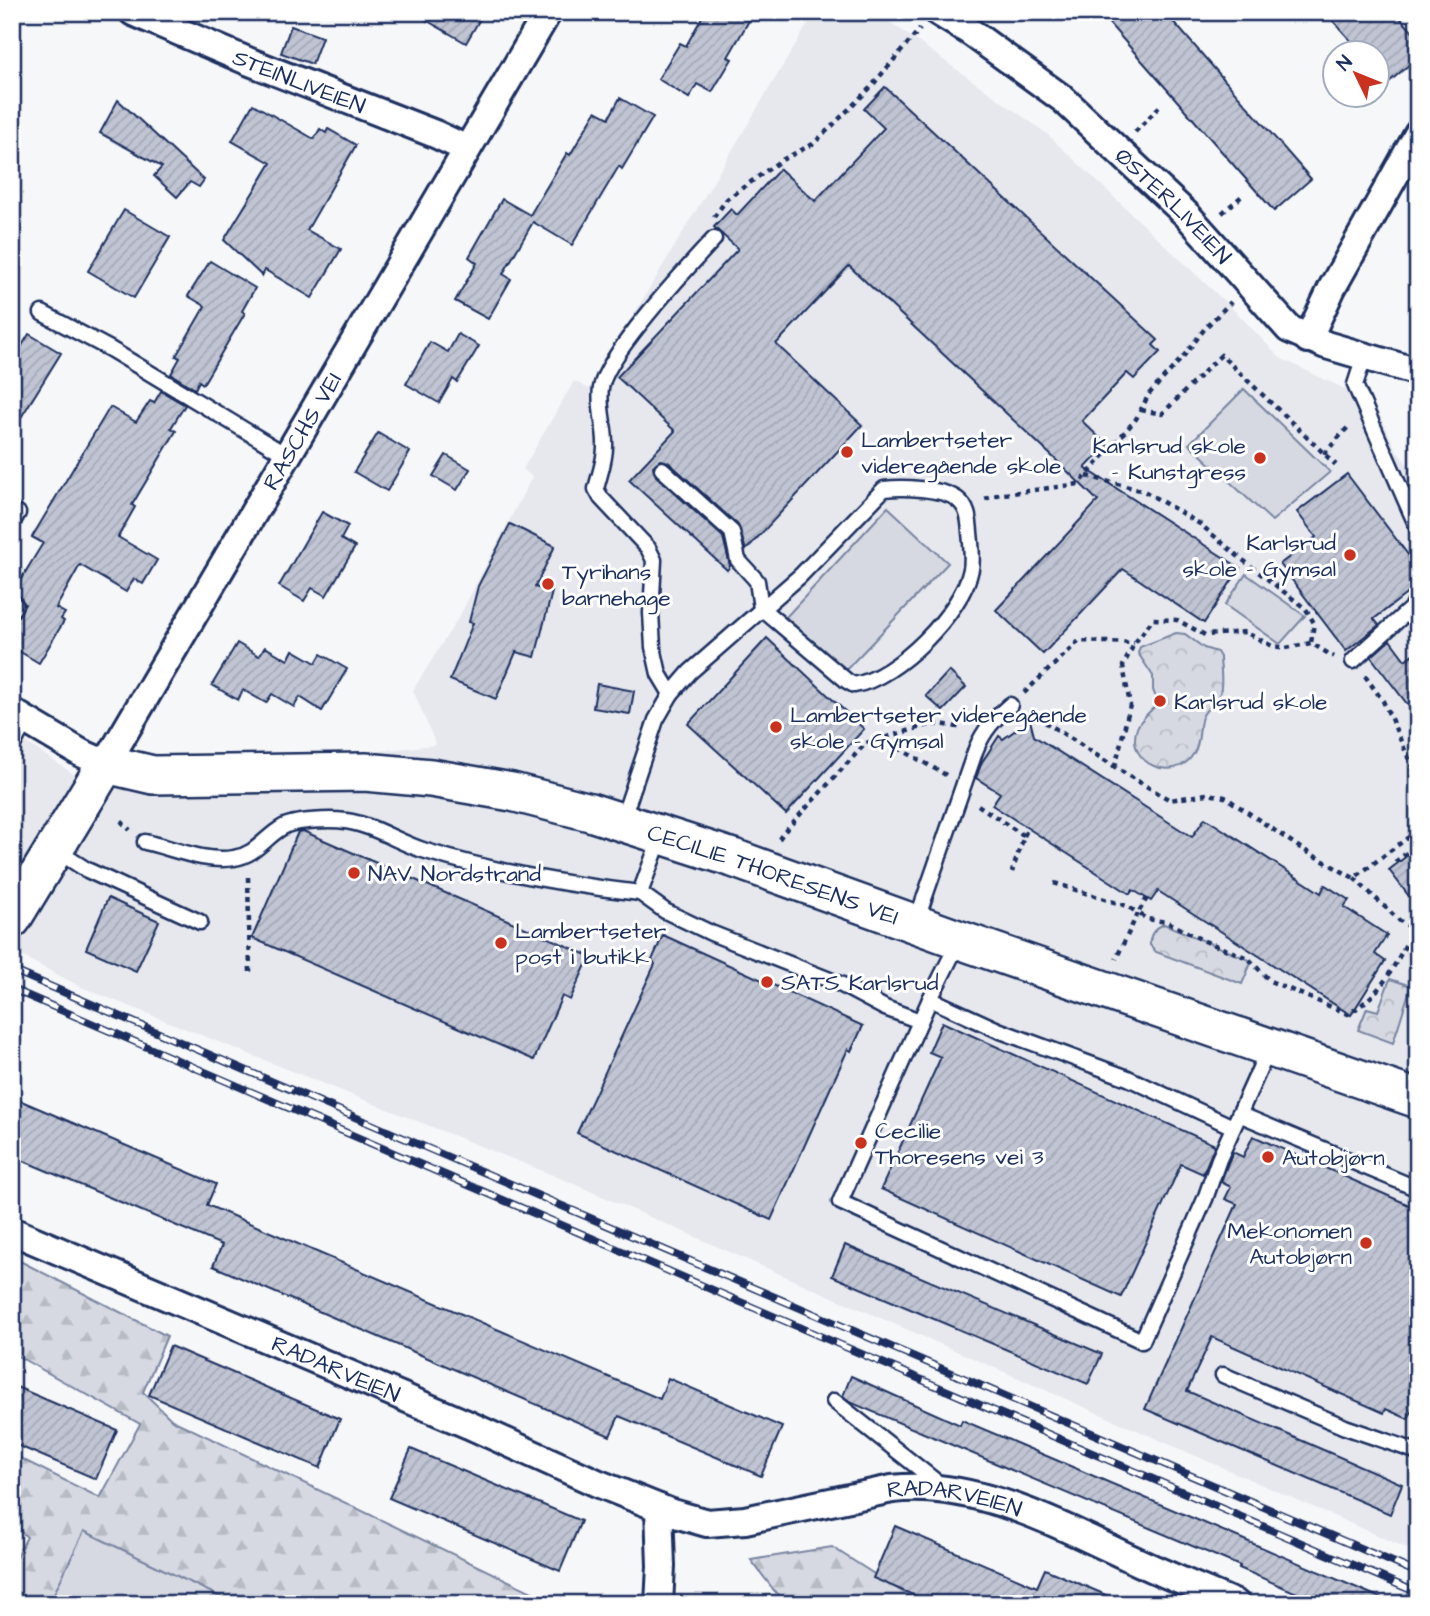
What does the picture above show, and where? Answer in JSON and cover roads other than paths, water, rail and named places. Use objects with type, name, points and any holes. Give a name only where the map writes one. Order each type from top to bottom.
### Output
[{"type":"street","name":"STEINLIVEIEN","points":[[133,12],[467,149]]},
{"type":"street","name":"RASCHS VEI","points":[[12,919],[548,12]]},
{"type":"street","name":"ØSTERLIVEIEN","points":[[930,19],[975,22],[1063,99],[1187,215],[1289,329],[1308,339],[1418,372]]},
{"type":"street","points":[[1308,339],[1332,288],[1418,134]]},
{"type":"street","points":[[19,716],[81,753],[106,764]]},
{"type":"street","name":"CECILIE THORESENS VEI","points":[[106,764],[153,775],[334,772],[431,778],[512,792],[662,835],[1418,1099]]},
{"type":"street","name":"RADARVEIEN","points":[[12,1231],[457,1420],[597,1483],[659,1508],[707,1523],[745,1520],[892,1489],[916,1486],[945,1488],[1007,1506],[1088,1538],[1236,1604]]},
{"type":"street","points":[[659,1508],[662,1566],[659,1604]]},
{"type":"lane","points":[[671,694],[659,674],[653,647],[651,613],[654,559],[648,548],[601,498],[596,489],[605,448],[601,384],[631,336],[686,268],[714,239]]},
{"type":"lane","points":[[42,313],[110,349],[286,455]]},
{"type":"lane","points":[[1364,357],[1355,385],[1418,529]]},
{"type":"lane","points":[[622,822],[656,720],[671,694],[690,672],[761,608],[800,576],[884,489],[900,487],[947,494],[956,498],[964,506],[970,525],[971,570],[961,592],[932,635],[915,652],[872,680],[854,685],[761,608],[757,581],[738,560],[732,532],[662,469]]},
{"type":"lane","points":[[1353,661],[1418,602]]},
{"type":"lane","points":[[915,923],[983,733],[992,720],[1010,705]]},
{"type":"lane","points":[[12,747],[19,716]]},
{"type":"lane","points":[[145,842],[208,859],[235,858],[257,850],[284,826],[322,820],[346,821],[365,826],[424,851],[569,885],[640,893],[666,911],[711,933],[840,984],[885,1008],[920,1021]]},
{"type":"lane","points":[[640,893],[662,835]]},
{"type":"lane","points":[[53,849],[87,870],[200,922]]},
{"type":"lane","points":[[960,940],[930,999],[840,1202],[1142,1341],[1270,1046]]},
{"type":"lane","points":[[930,999],[998,1030],[1418,1189]]},
{"type":"lane","points":[[1223,1375],[1345,1427],[1418,1452]]},
{"type":"lane","points":[[834,1401],[945,1488]]},
{"type":"railway","points":[[12,970],[1418,1573]]},
{"type":"railway","points":[[12,989],[1418,1593]]},
{"type":"place","name":"Lambertseter videregående skole","points":[[847,452]]},
{"type":"place","name":"Karlsrud skole - Kunstgress","points":[[1260,458]]},
{"type":"place","name":"Karlsrud skole - Gymsal","points":[[1350,555]]},
{"type":"place","name":"Tyrihans barnehage","points":[[548,584]]},
{"type":"place","name":"Karlsrud skole","points":[[1160,701]]},
{"type":"place","name":"Lambertseter videregående skole - Gymsal","points":[[776,727]]},
{"type":"place","name":"NAV Nordstrand","points":[[354,873]]},
{"type":"place","name":"Lambertseter post i butikk","points":[[501,943]]},
{"type":"place","name":"SATS Karlsrud","points":[[767,982]]},
{"type":"place","name":"Cecilie Thoresens vei 3","points":[[861,1143]]},
{"type":"place","name":"Autobjørn","points":[[1268,1157]]},
{"type":"place","name":"Mekonomen Autobjørn","points":[[1366,1243]]}]
